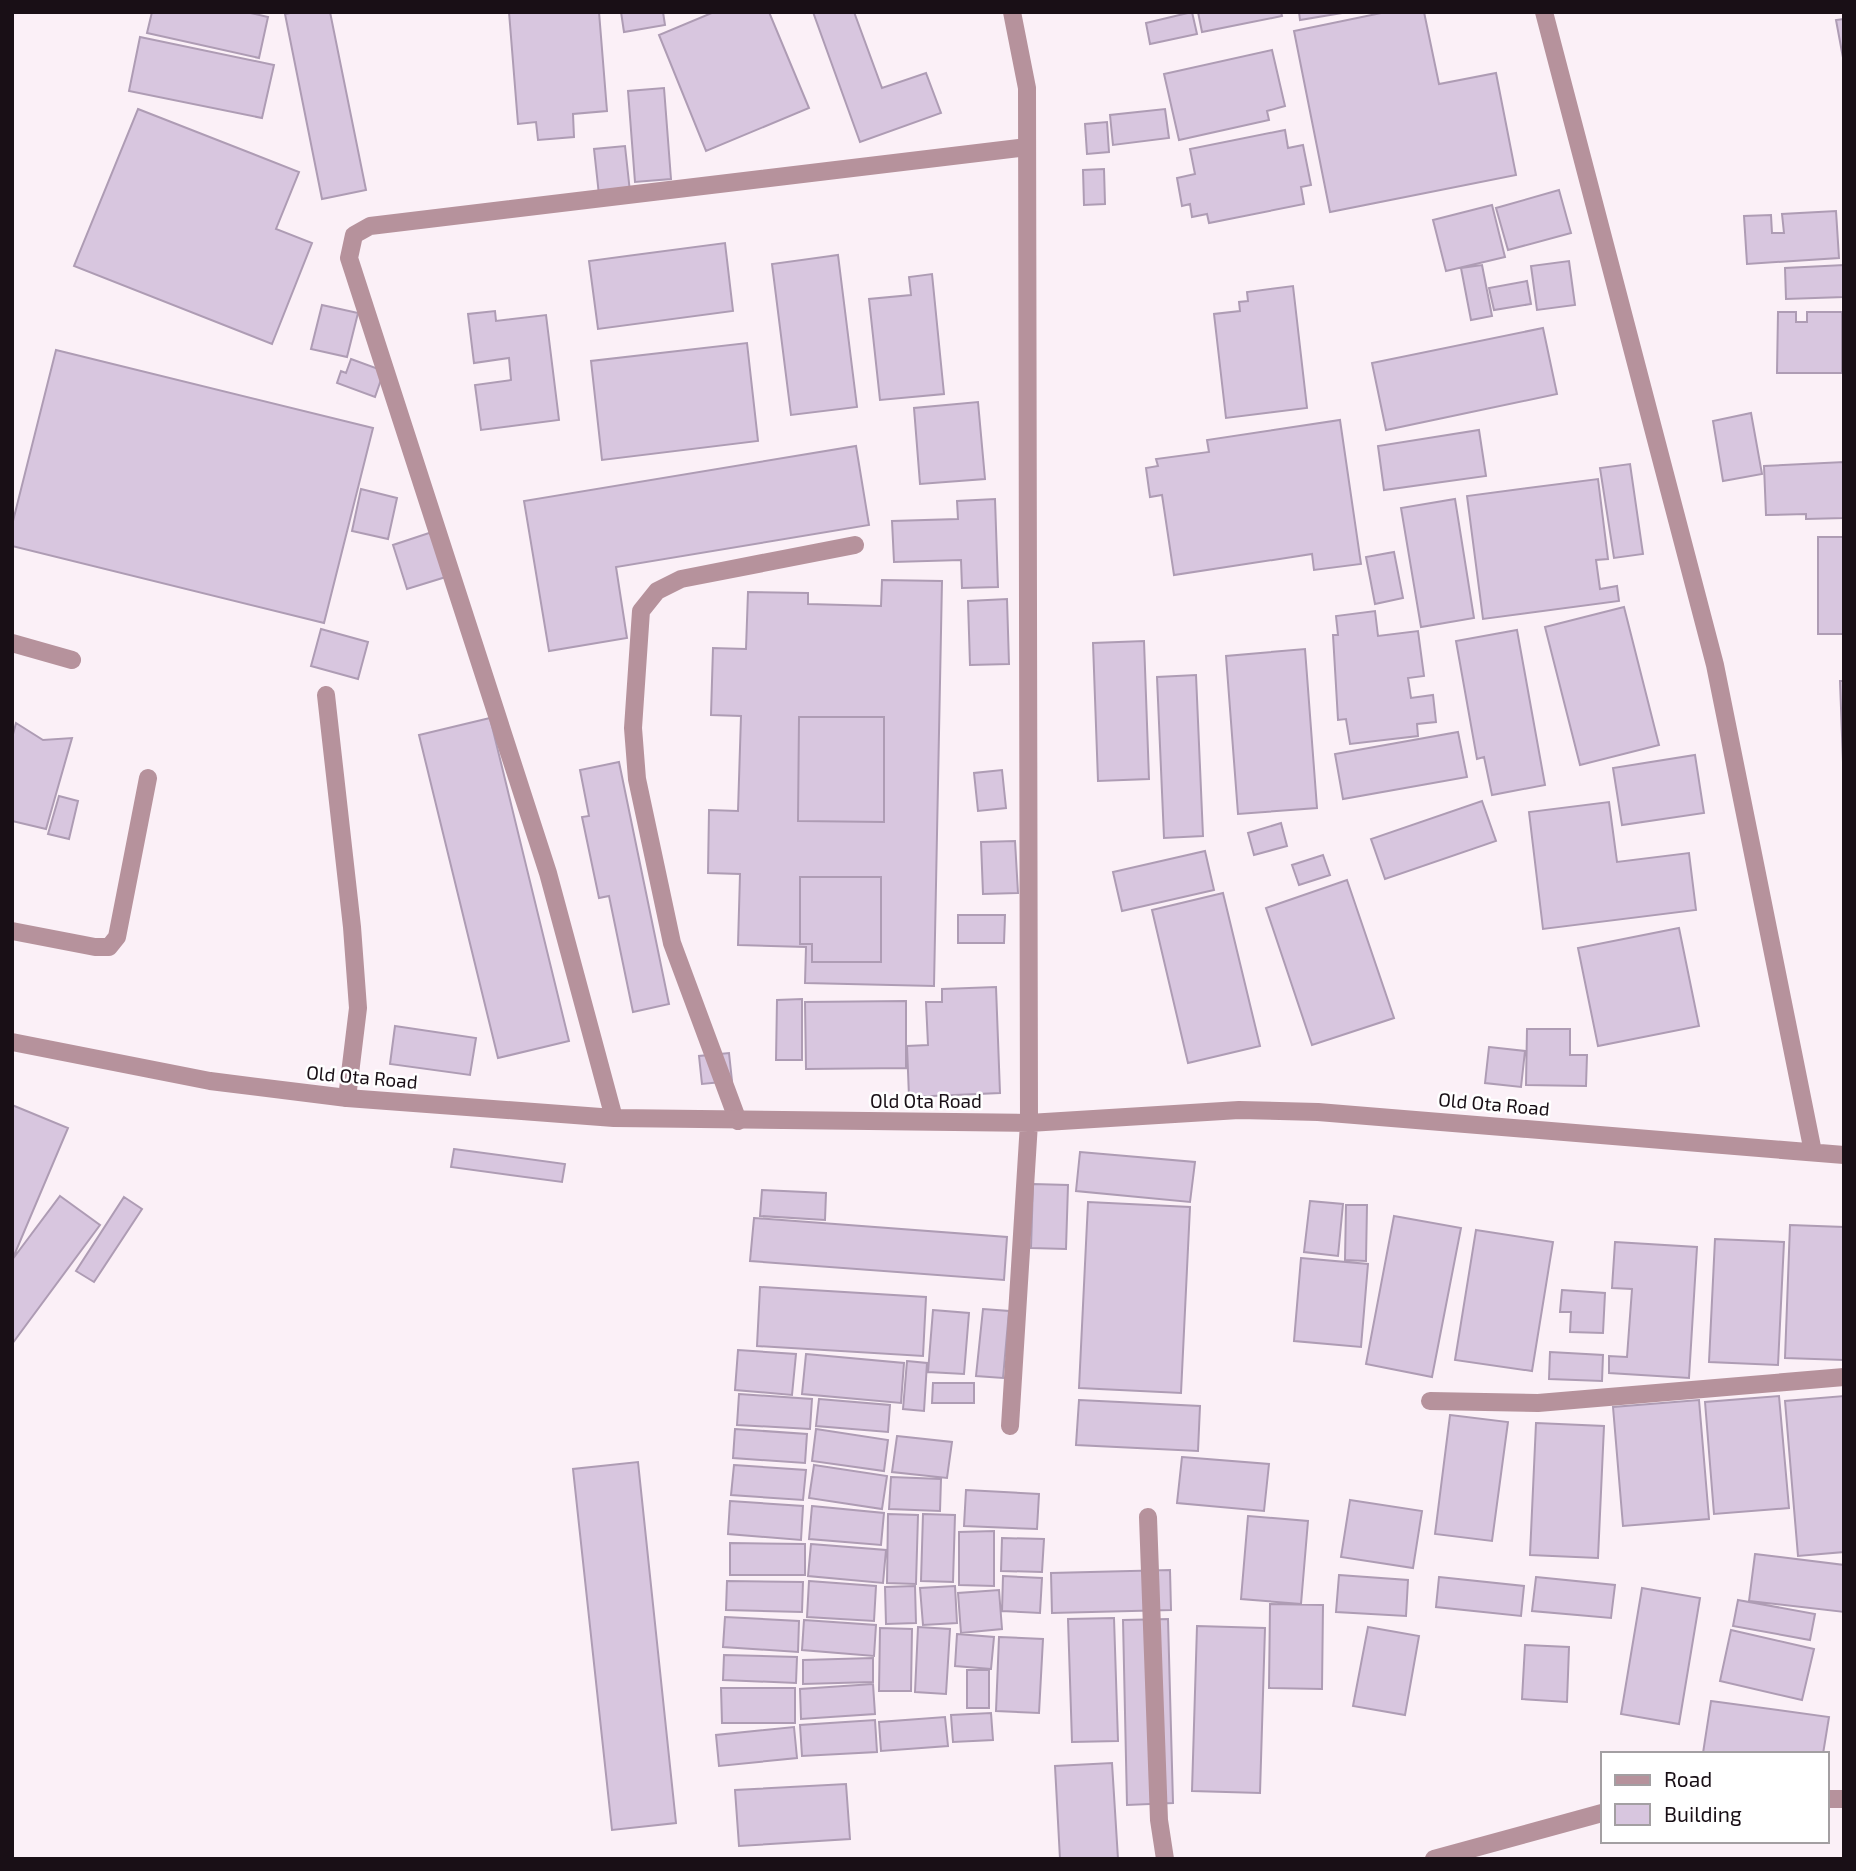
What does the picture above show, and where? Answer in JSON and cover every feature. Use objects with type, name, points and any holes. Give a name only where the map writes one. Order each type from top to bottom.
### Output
[{"type":"street","points":[[1010,1426],[1029,1123],[1027,88],[1013,12]]},
{"type":"street","points":[[1544,12],[1715,666],[1813,1152]]},
{"type":"street","points":[[614,1118],[548,873],[349,258],[354,235],[370,226],[1027,148]]},
{"type":"street","points":[[738,1121],[672,943],[647,836],[637,779],[633,727],[641,611],[657,591],[681,579],[855,545]]},
{"type":"street","points":[[12,643],[72,660]]},
{"type":"street","points":[[326,695],[356,983],[357,1018],[347,1098]]},
{"type":"street","points":[[12,931],[95,947],[109,947],[117,937],[148,778]]},
{"type":"street","name":"Old Ota Road","points":[[12,1042],[210,1081],[347,1098],[614,1118],[1029,1123],[1239,1110],[1318,1112],[1844,1155]]},
{"type":"street","points":[[1430,1401],[1538,1403],[1844,1377]]},
{"type":"street","points":[[1148,1517],[1159,1820],[1165,1859]]},
{"type":"street","points":[[1434,1859],[1601,1813]]},
{"type":"building","points":[[152,12],[246,12],[268,17],[259,58],[147,33]]},
{"type":"building","points":[[330,12],[366,190],[322,199],[285,14]]},
{"type":"building","points":[[509,12],[599,12],[607,111],[573,114],[574,137],[538,140],[536,122],[518,124]]},
{"type":"building","points":[[621,12],[663,12],[665,25],[624,32]]},
{"type":"building","points":[[714,12],[769,12],[809,108],[706,151],[659,35]]},
{"type":"building","points":[[813,12],[854,12],[882,88],[926,73],[941,113],[860,142]]},
{"type":"building","points":[[1192,12],[1197,34],[1150,44],[1146,23]]},
{"type":"building","points":[[1198,12],[1281,12],[1282,16],[1202,32]]},
{"type":"building","points":[[1299,12],[1348,12],[1300,20]]},
{"type":"building","points":[[1386,12],[1424,12],[1439,84],[1496,73],[1516,175],[1330,212],[1294,31]]},
{"type":"building","points":[[1844,19],[1844,63],[1836,20]]},
{"type":"building","points":[[140,37],[274,65],[262,118],[129,91]]},
{"type":"building","points":[[1272,50],[1285,106],[1267,111],[1269,120],[1179,140],[1164,74]]},
{"type":"building","points":[[664,88],[671,179],[635,182],[628,91]]},
{"type":"building","points":[[138,109],[299,172],[276,229],[312,243],[272,344],[74,266]]},
{"type":"building","points":[[1165,109],[1169,138],[1113,145],[1110,115]]},
{"type":"building","points":[[1107,122],[1109,152],[1087,154],[1085,124]]},
{"type":"building","points":[[1285,130],[1288,148],[1303,145],[1311,185],[1301,187],[1304,204],[1209,223],[1207,214],[1192,217],[1190,204],[1182,206],[1177,178],[1195,174],[1190,149]]},
{"type":"building","points":[[625,146],[630,192],[599,195],[594,149]]},
{"type":"building","points":[[1104,169],[1105,204],[1084,205],[1083,170]]},
{"type":"building","points":[[1559,190],[1571,233],[1508,250],[1496,208]]},
{"type":"building","points":[[1492,205],[1505,257],[1446,271],[1433,220]]},
{"type":"building","points":[[1836,211],[1839,258],[1747,264],[1744,216],[1771,215],[1772,233],[1784,233],[1782,214]]},
{"type":"building","points":[[725,243],[733,311],[598,329],[589,261]]},
{"type":"building","points":[[838,255],[857,407],[791,415],[772,264]]},
{"type":"building","points":[[1569,261],[1575,305],[1537,310],[1531,266]]},
{"type":"building","points":[[1482,265],[1492,316],[1471,320],[1461,268]]},
{"type":"building","points":[[1844,265],[1844,297],[1786,299],[1785,268]]},
{"type":"building","points":[[932,274],[944,394],[880,400],[869,299],[911,295],[909,277]]},
{"type":"building","points":[[1527,281],[1531,304],[1494,310],[1489,288]]},
{"type":"building","points":[[1293,286],[1307,408],[1226,418],[1214,314],[1240,311],[1239,302],[1248,301],[1247,292]]},
{"type":"building","points":[[322,305],[358,313],[347,357],[311,349]]},
{"type":"building","points":[[495,311],[496,321],[546,315],[559,420],[481,430],[475,385],[511,380],[509,358],[474,363],[468,314]]},
{"type":"building","points":[[1778,312],[1796,312],[1796,322],[1807,322],[1807,312],[1842,312],[1842,373],[1777,373]]},
{"type":"building","points":[[1543,328],[1557,394],[1386,430],[1372,363]]},
{"type":"building","points":[[747,343],[758,441],[602,460],[591,361]]},
{"type":"building","points":[[56,350],[373,428],[324,623],[12,546],[12,525]]},
{"type":"building","points":[[351,359],[384,371],[375,397],[337,383],[341,371],[346,373]]},
{"type":"building","points":[[978,402],[985,479],[920,484],[914,408]]},
{"type":"building","points":[[1751,413],[1762,474],[1723,481],[1713,421]]},
{"type":"building","points":[[1340,420],[1361,564],[1314,570],[1312,554],[1174,575],[1162,495],[1150,497],[1146,468],[1158,466],[1156,459],[1209,452],[1207,440]]},
{"type":"building","points":[[1479,430],[1486,476],[1384,490],[1378,446]]},
{"type":"building","points":[[856,446],[869,525],[616,567],[627,638],[549,651],[524,501]]},
{"type":"building","points":[[1844,462],[1844,518],[1806,519],[1806,514],[1766,515],[1764,466]]},
{"type":"building","points":[[1630,464],[1643,554],[1614,558],[1600,468]]},
{"type":"building","points":[[1598,479],[1608,559],[1596,560],[1600,589],[1617,586],[1619,601],[1483,619],[1467,496]]},
{"type":"building","points":[[361,489],[397,498],[388,539],[352,531]]},
{"type":"building","points":[[995,499],[998,587],[962,588],[961,560],[894,562],[892,521],[958,519],[957,501]]},
{"type":"building","points":[[1455,499],[1474,618],[1421,627],[1401,508]]},
{"type":"building","points":[[435,531],[449,576],[407,589],[393,545]]},
{"type":"building","points":[[1818,537],[1844,537],[1844,634],[1818,634]]},
{"type":"building","points":[[1394,552],[1403,598],[1375,604],[1366,557]]},
{"type":"building","points":[[882,580],[942,581],[934,986],[805,983],[806,947],[738,945],[740,874],[708,873],[709,810],[738,811],[741,716],[711,715],[713,648],[746,649],[748,592],[808,593],[808,604],[881,606]],"holes":[[[799,717],[884,717],[884,822],[798,821]],[[800,877],[881,877],[881,962],[812,962],[812,944],[800,944]]]},
{"type":"building","points":[[1007,599],[1009,664],[970,665],[968,601]]},
{"type":"building","points":[[1624,607],[1659,745],[1580,765],[1545,627]]},
{"type":"building","points":[[1375,611],[1378,636],[1418,631],[1424,676],[1408,678],[1411,698],[1433,695],[1436,722],[1417,724],[1418,736],[1350,744],[1346,719],[1338,720],[1333,635],[1338,635],[1336,616]]},
{"type":"building","points":[[321,629],[368,642],[358,679],[311,666]]},
{"type":"building","points":[[1517,630],[1545,785],[1492,795],[1484,757],[1477,759],[1456,641]]},
{"type":"building","points":[[1144,641],[1149,779],[1098,781],[1093,643]]},
{"type":"building","points":[[1305,649],[1317,808],[1238,814],[1226,656]]},
{"type":"building","points":[[1196,675],[1203,836],[1164,838],[1157,677]]},
{"type":"building","points":[[1840,681],[1844,681],[1843,762]]},
{"type":"building","points":[[799,717],[884,717],[884,822],[798,821]]},
{"type":"building","points":[[490,718],[569,1041],[498,1058],[419,735]]},
{"type":"building","points":[[16,723],[43,740],[72,738],[46,829],[12,821],[12,738]]},
{"type":"building","points":[[1458,732],[1467,777],[1343,799],[1335,754]]},
{"type":"building","points":[[1695,755],[1704,813],[1622,825],[1613,768]]},
{"type":"building","points":[[619,762],[669,1004],[633,1012],[609,896],[599,898],[582,817],[589,816],[580,770]]},
{"type":"building","points":[[1002,770],[1006,808],[978,811],[974,773]]},
{"type":"building","points":[[59,796],[78,801],[69,839],[48,834]]},
{"type":"building","points":[[1482,801],[1496,841],[1385,879],[1371,839]]},
{"type":"building","points":[[1609,802],[1617,862],[1689,853],[1696,910],[1543,929],[1529,812]]},
{"type":"building","points":[[1281,823],[1287,846],[1254,855],[1248,833]]},
{"type":"building","points":[[1015,841],[1018,893],[983,894],[981,842]]},
{"type":"building","points":[[1205,851],[1214,890],[1122,911],[1113,872]]},
{"type":"building","points":[[1323,855],[1330,875],[1299,885],[1292,865]]},
{"type":"building","points":[[800,877],[881,877],[881,962],[812,962],[812,944],[800,944]]},
{"type":"building","points":[[1347,880],[1394,1018],[1312,1045],[1266,908]]},
{"type":"building","points":[[1223,893],[1260,1046],[1188,1063],[1152,910]]},
{"type":"building","points":[[958,915],[1005,915],[1004,943],[958,943]]},
{"type":"building","points":[[1679,928],[1699,1026],[1598,1046],[1578,948]]},
{"type":"building","points":[[996,987],[1000,1093],[909,1097],[907,1046],[928,1045],[926,1002],[942,1002],[942,989]]},
{"type":"building","points":[[802,999],[802,1060],[776,1060],[777,1000]]},
{"type":"building","points":[[906,1001],[906,1068],[806,1069],[805,1002]]},
{"type":"building","points":[[395,1026],[476,1038],[470,1075],[390,1064]]},
{"type":"building","points":[[1527,1029],[1570,1029],[1570,1055],[1587,1055],[1586,1086],[1526,1085]]},
{"type":"building","points":[[1489,1047],[1525,1051],[1521,1087],[1485,1083]]},
{"type":"building","points":[[729,1053],[732,1081],[702,1084],[699,1056]]},
{"type":"building","points":[[12,1105],[68,1128],[13,1258],[12,1258]]},
{"type":"building","points":[[454,1149],[565,1164],[562,1182],[451,1167]]},
{"type":"building","points":[[1080,1152],[1195,1162],[1190,1202],[1076,1191]]},
{"type":"building","points":[[1033,1184],[1068,1185],[1066,1249],[1031,1248]]},
{"type":"building","points":[[762,1190],[826,1193],[825,1220],[760,1216]]},
{"type":"building","points":[[60,1196],[100,1225],[12,1344],[12,1260]]},
{"type":"building","points":[[124,1197],[142,1209],[94,1282],[76,1271]]},
{"type":"building","points":[[1310,1201],[1343,1204],[1338,1256],[1304,1252]]},
{"type":"building","points":[[1088,1202],[1190,1207],[1181,1393],[1079,1388]]},
{"type":"building","points":[[1346,1205],[1367,1205],[1366,1261],[1345,1260]]},
{"type":"building","points":[[1394,1216],[1461,1228],[1432,1377],[1366,1364]]},
{"type":"building","points":[[754,1218],[1007,1237],[1004,1280],[750,1261]]},
{"type":"building","points":[[1790,1225],[1844,1227],[1844,1360],[1785,1358]]},
{"type":"building","points":[[1476,1230],[1553,1242],[1532,1371],[1455,1360]]},
{"type":"building","points":[[1715,1239],[1784,1242],[1778,1365],[1709,1362]]},
{"type":"building","points":[[1615,1242],[1697,1247],[1689,1378],[1609,1373],[1609,1356],[1627,1357],[1632,1289],[1612,1288]]},
{"type":"building","points":[[1301,1258],[1368,1264],[1361,1347],[1294,1341]]},
{"type":"building","points":[[760,1287],[926,1297],[923,1356],[757,1346]]},
{"type":"building","points":[[1562,1290],[1605,1293],[1603,1333],[1570,1332],[1571,1312],[1560,1312]]},
{"type":"building","points":[[983,1309],[1009,1311],[1003,1378],[976,1376]]},
{"type":"building","points":[[933,1310],[969,1313],[964,1374],[928,1372]]},
{"type":"building","points":[[738,1350],[796,1354],[792,1395],[735,1390]]},
{"type":"building","points":[[1550,1352],[1603,1355],[1602,1381],[1549,1379]]},
{"type":"building","points":[[806,1354],[904,1363],[901,1403],[802,1394]]},
{"type":"building","points":[[907,1361],[927,1363],[924,1411],[903,1409]]},
{"type":"building","points":[[933,1383],[974,1383],[974,1403],[932,1403]]},
{"type":"building","points":[[739,1394],[812,1399],[810,1429],[737,1425]]},
{"type":"building","points":[[1779,1396],[1789,1508],[1714,1514],[1705,1402]]},
{"type":"building","points":[[1844,1396],[1844,1552],[1798,1556],[1785,1401]]},
{"type":"building","points":[[819,1399],[890,1405],[888,1432],[816,1426]]},
{"type":"building","points":[[1079,1400],[1200,1406],[1198,1451],[1076,1445]]},
{"type":"building","points":[[1699,1400],[1709,1519],[1623,1526],[1613,1407]]},
{"type":"building","points":[[1450,1415],[1508,1422],[1492,1541],[1435,1534]]},
{"type":"building","points":[[1536,1423],[1604,1426],[1598,1558],[1530,1555]]},
{"type":"building","points":[[735,1429],[807,1434],[805,1463],[733,1458]]},
{"type":"building","points":[[816,1429],[888,1440],[884,1471],[812,1461]]},
{"type":"building","points":[[897,1436],[952,1442],[947,1478],[892,1472]]},
{"type":"building","points":[[1182,1457],[1269,1464],[1264,1511],[1177,1503]]},
{"type":"building","points":[[638,1462],[676,1823],[612,1830],[573,1469]]},
{"type":"building","points":[[734,1465],[806,1470],[803,1500],[731,1495]]},
{"type":"building","points":[[814,1465],[887,1476],[882,1509],[809,1498]]},
{"type":"building","points":[[891,1477],[941,1479],[940,1511],[889,1509]]},
{"type":"building","points":[[966,1490],[1039,1494],[1037,1529],[964,1526]]},
{"type":"building","points":[[1350,1500],[1422,1511],[1413,1568],[1341,1557]]},
{"type":"building","points":[[730,1501],[803,1506],[801,1540],[728,1534]]},
{"type":"building","points":[[812,1506],[884,1513],[881,1545],[809,1539]]},
{"type":"building","points":[[888,1514],[918,1515],[916,1584],[887,1583]]},
{"type":"building","points":[[923,1514],[955,1515],[953,1582],[921,1581]]},
{"type":"building","points":[[1248,1516],[1308,1521],[1301,1604],[1241,1599]]},
{"type":"building","points":[[994,1531],[994,1586],[959,1585],[959,1532]]},
{"type":"building","points":[[1002,1538],[1044,1539],[1042,1572],[1001,1571]]},
{"type":"building","points":[[730,1543],[805,1544],[805,1575],[730,1575]]},
{"type":"building","points":[[811,1544],[886,1550],[883,1583],[808,1576]]},
{"type":"building","points":[[1755,1554],[1844,1565],[1844,1612],[1749,1601]]},
{"type":"building","points":[[1170,1570],[1171,1610],[1052,1613],[1051,1573]]},
{"type":"building","points":[[1339,1575],[1408,1580],[1406,1616],[1336,1612]]},
{"type":"building","points":[[1003,1576],[1042,1578],[1040,1613],[1002,1611]]},
{"type":"building","points":[[1439,1577],[1524,1586],[1521,1616],[1436,1607]]},
{"type":"building","points":[[1536,1577],[1615,1585],[1611,1618],[1532,1611]]},
{"type":"building","points":[[727,1581],[803,1582],[802,1612],[726,1610]]},
{"type":"building","points":[[809,1581],[876,1586],[874,1621],[807,1617]]},
{"type":"building","points":[[915,1586],[916,1623],[886,1624],[885,1587]]},
{"type":"building","points":[[955,1586],[957,1623],[923,1625],[920,1588]]},
{"type":"building","points":[[1642,1588],[1700,1598],[1679,1724],[1621,1714]]},
{"type":"building","points":[[999,1590],[1002,1629],[961,1633],[958,1593]]},
{"type":"building","points":[[1738,1600],[1815,1614],[1810,1640],[1733,1626]]},
{"type":"building","points":[[1270,1604],[1323,1605],[1322,1689],[1269,1688]]},
{"type":"building","points":[[725,1617],[799,1621],[798,1652],[723,1647]]},
{"type":"building","points":[[1114,1618],[1118,1741],[1072,1742],[1068,1619]]},
{"type":"building","points":[[1168,1619],[1173,1803],[1127,1805],[1123,1620]]},
{"type":"building","points":[[804,1620],[876,1625],[874,1656],[802,1650]]},
{"type":"building","points":[[1197,1626],[1265,1628],[1260,1793],[1192,1791]]},
{"type":"building","points":[[918,1627],[950,1629],[946,1694],[915,1692]]},
{"type":"building","points":[[1368,1627],[1419,1636],[1405,1715],[1353,1706]]},
{"type":"building","points":[[880,1628],[912,1629],[911,1691],[879,1691]]},
{"type":"building","points":[[1731,1630],[1814,1649],[1802,1700],[1720,1681]]},
{"type":"building","points":[[957,1634],[994,1637],[991,1669],[955,1666]]},
{"type":"building","points":[[999,1637],[1043,1639],[1039,1713],[996,1711]]},
{"type":"building","points":[[1525,1645],[1569,1647],[1567,1702],[1522,1699]]},
{"type":"building","points":[[724,1655],[797,1657],[796,1683],[723,1680]]},
{"type":"building","points":[[873,1658],[873,1682],[803,1684],[803,1660]]},
{"type":"building","points":[[967,1670],[989,1670],[989,1708],[967,1708]]},
{"type":"building","points":[[873,1684],[875,1714],[801,1719],[800,1689]]},
{"type":"building","points":[[721,1688],[795,1688],[795,1723],[722,1723]]},
{"type":"building","points":[[1711,1701],[1829,1717],[1823,1752],[1703,1752]]},
{"type":"building","points":[[991,1713],[993,1740],[953,1742],[951,1715]]},
{"type":"building","points":[[945,1717],[948,1746],[881,1751],[879,1722]]},
{"type":"building","points":[[875,1720],[877,1752],[802,1756],[800,1725]]},
{"type":"building","points":[[794,1727],[797,1758],[719,1766],[716,1735]]},
{"type":"building","points":[[1112,1763],[1118,1859],[1060,1859],[1055,1766]]},
{"type":"building","points":[[846,1784],[850,1839],[739,1846],[735,1790]]}]
